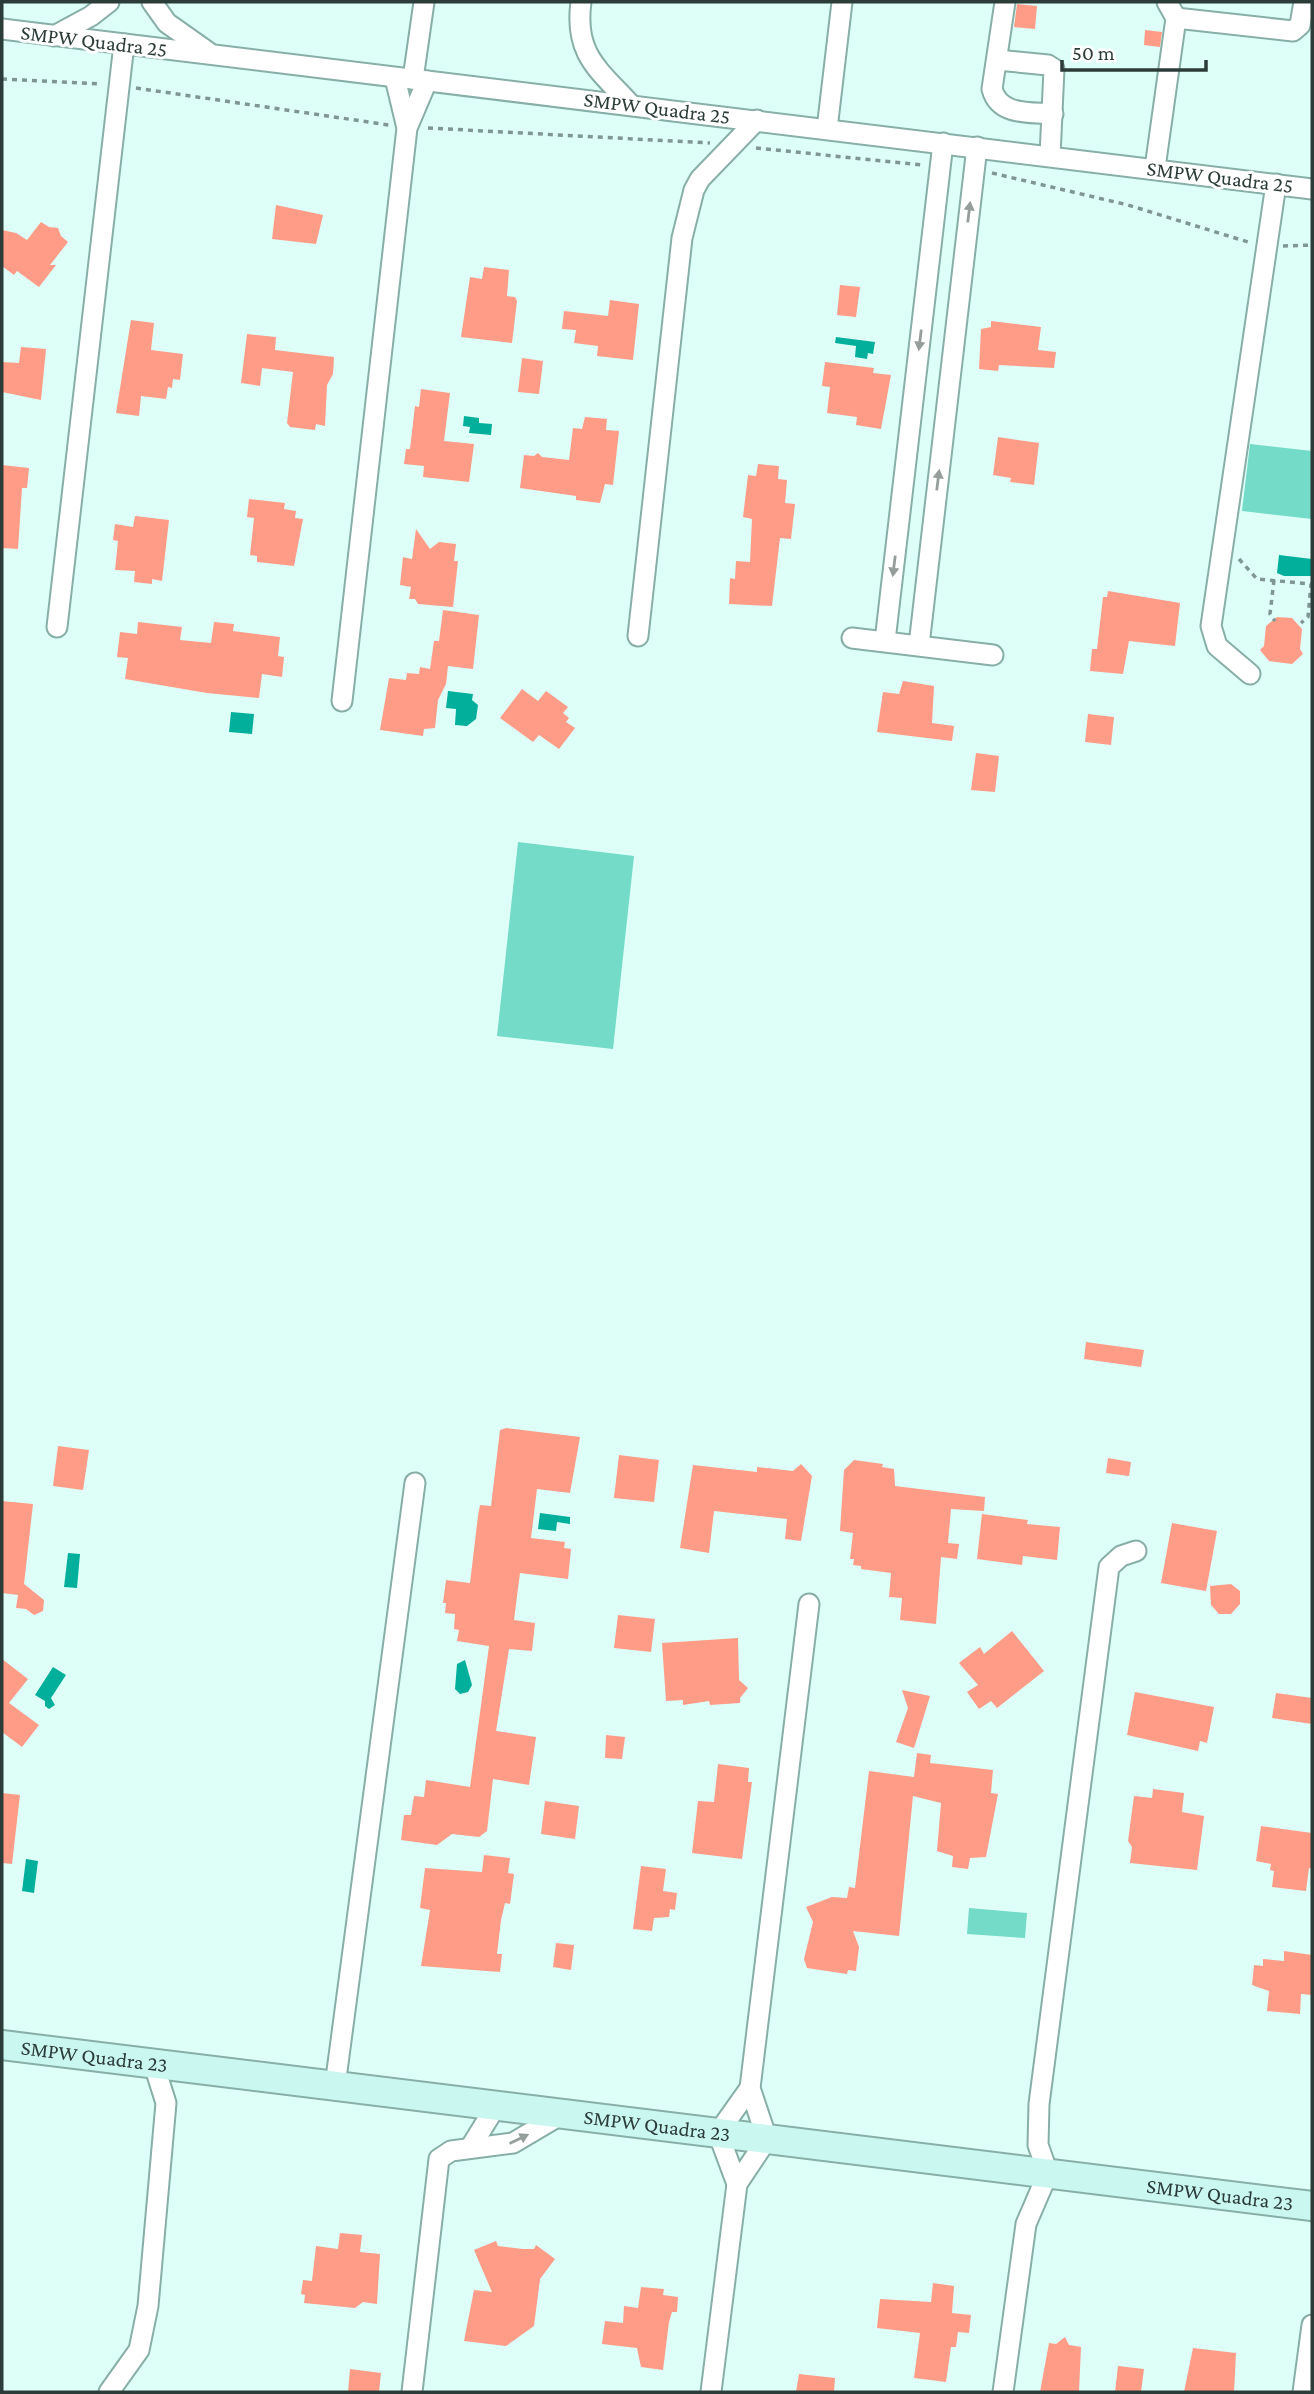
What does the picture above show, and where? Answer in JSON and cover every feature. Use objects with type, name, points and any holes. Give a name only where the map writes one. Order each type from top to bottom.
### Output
[{"type":"street","points":[[54,36],[91,16],[109,2]]},
{"type":"street","points":[[152,2],[167,23],[211,55]]},
{"type":"street","points":[[342,701],[412,79],[424,2]]},
{"type":"street","points":[[581,2],[578,26],[583,50],[631,105]]},
{"type":"street","points":[[827,129],[842,2]]},
{"type":"street","points":[[1005,2],[992,89],[1001,106],[1053,114]]},
{"type":"street","points":[[1155,168],[1171,10],[1293,31],[1300,25],[1304,2]]},
{"type":"street","name":"SMPW Quadra 25","points":[[2,29],[1312,189]]},
{"type":"street","points":[[57,627],[124,44]]},
{"type":"street","points":[[997,60],[1051,66],[1055,74],[1050,156]]},
{"type":"street","points":[[407,128],[412,79]]},
{"type":"street","points":[[638,636],[682,238],[694,190],[757,120]]},
{"type":"street","points":[[885,641],[943,143]]},
{"type":"street","points":[[919,645],[977,147]]},
{"type":"street","points":[[1250,674],[1217,646],[1210,626],[1276,184]]},
{"type":"street","points":[[932,237],[966,242]]},
{"type":"street","points":[[908,443],[942,448]]},
{"type":"street","points":[[852,638],[993,654]]},
{"type":"street","points":[[335,2086],[415,1483]]},
{"type":"street","points":[[1003,2392],[1026,2224],[1048,2173],[1038,2145],[1039,2104],[1109,1567],[1121,1556],[1136,1551]]},
{"type":"street","points":[[711,2392],[737,2184],[766,2139],[750,2088],[808,1604]]},
{"type":"street","name":"SMPW Quadra 23","points":[[2,2045],[1312,2206]]},
{"type":"street","points":[[109,2392],[112,2384],[134,2359],[142,2337],[152,2270],[166,2103],[154,2065]]},
{"type":"street","points":[[166,2103],[187,2069]]},
{"type":"street","points":[[737,2184],[718,2133],[750,2088]]},
{"type":"street","points":[[470,2148],[496,2106]]},
{"type":"street","points":[[412,2392],[439,2159],[451,2151],[513,2143],[562,2115]]},
{"type":"street","points":[[1303,2392],[1312,2325]]},
{"type":"path","points":[[2,79],[119,85],[407,128],[733,145],[941,167]]},
{"type":"path","points":[[975,169],[1128,205],[1211,233],[1267,247],[1312,245]]},
{"type":"path","points":[[1222,541],[1257,579],[1311,584],[1308,617],[1301,623]]},
{"type":"path","points":[[1274,580],[1270,614],[1275,621]]},
{"type":"shaded area","points":[[836,337],[875,342],[873,354],[868,353],[867,359],[855,357],[856,346],[835,343]]},
{"type":"shaded area","points":[[464,416],[479,418],[479,423],[492,424],[491,435],[469,433],[470,427],[463,426]]},
{"type":"shaded area","points":[[1250,444],[1312,451],[1312,519],[1242,511]]},
{"type":"shaded area","points":[[1279,555],[1312,559],[1311,576],[1284,576],[1277,573]]},
{"type":"shaded area","points":[[448,691],[473,694],[472,700],[478,705],[476,719],[467,726],[455,725],[456,709],[446,708]]},
{"type":"shaded area","points":[[231,712],[254,714],[252,734],[229,732]]},
{"type":"shaded area","points":[[518,842],[634,856],[613,1049],[497,1036]]},
{"type":"shaded area","points":[[540,1513],[570,1517],[570,1524],[557,1522],[556,1531],[538,1529]]},
{"type":"shaded area","points":[[68,1553],[80,1554],[77,1588],[64,1587]]},
{"type":"shaded area","points":[[465,1660],[472,1685],[468,1692],[460,1694],[455,1689],[457,1664]]},
{"type":"shaded area","points":[[53,1667],[66,1675],[51,1698],[55,1705],[49,1709],[45,1706],[45,1701],[35,1695]]},
{"type":"shaded area","points":[[26,1859],[38,1861],[34,1893],[22,1891]]},
{"type":"shaded area","points":[[969,1908],[1027,1913],[1025,1938],[967,1934]]},
{"type":"building","points":[[1017,4],[1037,6],[1035,29],[1014,27]]},
{"type":"building","points":[[1145,30],[1162,32],[1160,47],[1144,45]]},
{"type":"building","points":[[276,205],[323,215],[316,244],[272,239]]},
{"type":"building","points":[[41,222],[58,228],[61,236],[68,242],[50,265],[56,265],[39,287],[17,271],[14,275],[2,266],[2,230],[16,233],[27,240]]},
{"type":"building","points":[[484,267],[509,270],[507,296],[515,297],[517,301],[512,343],[461,337],[470,277],[482,279]]},
{"type":"building","points":[[840,285],[860,287],[856,317],[837,315]]},
{"type":"building","points":[[610,300],[639,304],[633,360],[597,356],[598,346],[574,343],[576,330],[562,329],[564,311],[608,316]]},
{"type":"building","points":[[131,320],[154,323],[151,350],[183,354],[180,380],[173,379],[166,399],[141,396],[139,416],[116,413]]},
{"type":"building","points":[[991,321],[1041,327],[1038,350],[1056,352],[1054,368],[999,365],[998,371],[979,369],[981,329],[991,327]]},
{"type":"building","points":[[247,334],[276,337],[275,350],[334,357],[333,374],[327,385],[325,426],[316,424],[315,430],[290,427],[287,423],[293,372],[262,368],[260,386],[241,383]]},
{"type":"building","points":[[21,347],[46,349],[41,400],[2,392],[2,362],[19,363]]},
{"type":"building","points":[[522,358],[543,361],[539,394],[518,392]]},
{"type":"building","points":[[825,362],[874,368],[873,373],[891,375],[881,429],[856,425],[857,417],[827,413],[830,387],[822,386]]},
{"type":"building","points":[[421,389],[450,393],[444,441],[474,444],[469,482],[423,477],[424,466],[404,464],[406,449],[410,449],[415,406],[419,407]]},
{"type":"building","points":[[585,417],[607,419],[606,430],[619,431],[613,485],[605,484],[600,503],[576,500],[576,496],[520,488],[524,455],[534,456],[538,453],[542,457],[569,460],[573,428],[582,429]]},
{"type":"building","points":[[998,437],[1039,443],[1034,485],[1010,482],[1011,478],[993,475]]},
{"type":"building","points":[[758,464],[779,466],[778,479],[787,480],[785,503],[795,504],[791,539],[780,538],[772,606],[729,604],[730,578],[735,579],[736,561],[750,562],[752,519],[743,517],[748,475],[756,476]]},
{"type":"building","points":[[2,465],[29,468],[27,488],[22,488],[18,549],[2,548]]},
{"type":"building","points":[[249,499],[285,503],[284,509],[296,511],[295,518],[303,519],[294,566],[257,562],[257,556],[250,555],[254,518],[247,517]]},
{"type":"building","points":[[135,516],[169,520],[162,581],[152,579],[152,584],[134,582],[135,571],[115,570],[118,541],[113,540],[115,524],[133,527]]},
{"type":"building","points":[[416,529],[430,549],[439,542],[456,544],[454,561],[458,561],[453,607],[418,604],[415,599],[409,599],[411,587],[400,585],[403,557],[412,559]]},
{"type":"building","points":[[1108,591],[1180,603],[1175,646],[1129,641],[1123,674],[1090,671],[1092,649],[1097,649],[1103,597],[1107,597]]},
{"type":"building","points":[[443,610],[479,615],[473,669],[448,666],[446,684],[438,700],[435,728],[424,729],[423,736],[380,730],[389,678],[406,680],[407,673],[419,674],[420,667],[430,669],[434,641],[439,641]]},
{"type":"building","points":[[1277,617],[1292,618],[1302,629],[1300,649],[1303,654],[1292,664],[1269,661],[1260,650],[1264,646],[1266,626]]},
{"type":"building","points":[[138,622],[182,627],[180,640],[211,643],[214,622],[234,624],[233,631],[280,637],[278,656],[284,657],[282,677],[262,674],[259,698],[207,693],[125,679],[128,658],[117,657],[120,632],[137,634]]},
{"type":"building","points":[[903,681],[934,686],[932,723],[954,726],[952,741],[877,732],[883,692],[899,694]]},
{"type":"building","points":[[522,689],[538,701],[546,691],[568,707],[563,713],[569,718],[566,722],[575,728],[559,749],[539,735],[533,742],[500,718]]},
{"type":"building","points":[[1088,714],[1114,717],[1111,745],[1085,742]]},
{"type":"building","points":[[976,753],[999,756],[995,792],[971,790]]},
{"type":"building","points":[[1086,1342],[1144,1350],[1141,1367],[1084,1359]]},
{"type":"building","points":[[506,1428],[580,1437],[570,1493],[537,1489],[531,1538],[565,1542],[564,1548],[571,1549],[568,1579],[520,1573],[514,1620],[535,1623],[532,1651],[509,1649],[496,1731],[536,1737],[529,1785],[493,1779],[487,1831],[479,1837],[452,1834],[437,1845],[401,1840],[404,1815],[411,1815],[414,1796],[424,1797],[426,1780],[470,1787],[489,1646],[457,1641],[459,1630],[454,1629],[455,1614],[445,1613],[446,1603],[443,1603],[446,1580],[470,1583],[480,1505],[491,1506],[500,1430]]},
{"type":"building","points":[[58,1446],[89,1450],[83,1490],[53,1486]]},
{"type":"building","points":[[619,1455],[659,1460],[654,1502],[614,1498]]},
{"type":"building","points":[[1108,1458],[1131,1462],[1129,1476],[1106,1473]]},
{"type":"building","points":[[854,1460],[883,1464],[882,1467],[894,1469],[895,1486],[985,1497],[984,1511],[951,1509],[948,1543],[959,1544],[957,1559],[941,1557],[936,1624],[900,1620],[902,1598],[889,1597],[891,1573],[861,1569],[861,1566],[853,1565],[854,1559],[850,1559],[853,1533],[840,1531],[844,1470]]},
{"type":"building","points":[[801,1464],[812,1476],[801,1541],[785,1539],[787,1519],[714,1511],[709,1553],[680,1548],[693,1465],[757,1472],[757,1467],[793,1471]]},
{"type":"building","points":[[2,1501],[33,1504],[24,1584],[44,1600],[43,1611],[34,1615],[26,1609],[16,1608],[18,1595],[2,1593]]},
{"type":"building","points":[[982,1514],[1028,1520],[1027,1524],[1060,1527],[1057,1560],[1023,1556],[1022,1565],[977,1559]]},
{"type":"building","points":[[1172,1523],[1217,1531],[1206,1591],[1161,1583]]},
{"type":"building","points":[[1231,1584],[1240,1591],[1240,1604],[1231,1614],[1219,1614],[1211,1605],[1210,1586]]},
{"type":"building","points":[[618,1615],[655,1619],[651,1652],[614,1648]]},
{"type":"building","points":[[1012,1631],[1044,1671],[997,1708],[991,1701],[979,1709],[967,1692],[978,1685],[959,1663],[980,1647],[984,1654]]},
{"type":"building","points":[[738,1638],[739,1680],[748,1688],[740,1698],[740,1703],[710,1705],[709,1701],[683,1705],[683,1700],[666,1701],[662,1643]]},
{"type":"building","points":[[2,1659],[28,1679],[9,1703],[39,1725],[22,1747],[2,1732]]},
{"type":"building","points":[[902,1690],[930,1696],[914,1748],[896,1742],[908,1708]]},
{"type":"building","points":[[1135,1692],[1214,1707],[1207,1743],[1200,1741],[1198,1751],[1127,1735]]},
{"type":"building","points":[[1276,1693],[1312,1698],[1312,1724],[1272,1718]]},
{"type":"building","points":[[606,1735],[625,1737],[622,1759],[605,1758]]},
{"type":"building","points":[[917,1753],[931,1755],[930,1763],[993,1770],[991,1793],[998,1794],[986,1857],[970,1858],[968,1869],[952,1867],[953,1856],[937,1851],[941,1803],[913,1796],[899,1936],[853,1931],[859,1947],[856,1971],[848,1970],[847,1974],[807,1968],[804,1959],[813,1922],[806,1907],[832,1897],[847,1898],[849,1887],[855,1888],[869,1771],[914,1777]]},
{"type":"building","points":[[718,1764],[749,1768],[748,1782],[752,1782],[742,1859],[692,1853],[698,1801],[714,1802]]},
{"type":"building","points":[[1153,1789],[1184,1793],[1182,1812],[1204,1816],[1197,1870],[1130,1863],[1132,1847],[1128,1841],[1134,1796],[1152,1798]]},
{"type":"building","points":[[2,1793],[20,1795],[12,1864],[2,1863]]},
{"type":"building","points":[[545,1801],[579,1806],[575,1839],[541,1834]]},
{"type":"building","points":[[1261,1826],[1312,1833],[1312,1869],[1309,1868],[1306,1891],[1272,1887],[1274,1871],[1270,1870],[1271,1864],[1256,1861]]},
{"type":"building","points":[[484,1855],[510,1858],[508,1873],[514,1874],[510,1904],[505,1903],[501,1920],[497,1954],[502,1954],[500,1972],[421,1966],[430,1910],[420,1908],[425,1868],[482,1872]]},
{"type":"building","points":[[641,1866],[666,1869],[663,1891],[677,1893],[675,1910],[670,1909],[669,1917],[654,1918],[652,1931],[633,1929]]},
{"type":"building","points":[[556,1943],[574,1945],[571,1970],[553,1967]]},
{"type":"building","points":[[1284,1951],[1312,1955],[1312,1995],[1301,1994],[1300,2014],[1267,2011],[1269,1991],[1252,1985],[1254,1965],[1263,1966],[1263,1959],[1284,1961]]},
{"type":"building","points":[[340,2233],[362,2235],[360,2252],[380,2254],[377,2304],[363,2302],[355,2308],[304,2303],[305,2295],[301,2294],[303,2280],[312,2281],[316,2246],[338,2249]]},
{"type":"building","points":[[496,2241],[498,2246],[523,2249],[534,2249],[536,2245],[555,2259],[540,2279],[534,2326],[506,2346],[464,2341],[474,2290],[492,2292],[474,2250]]},
{"type":"building","points":[[933,2283],[954,2286],[952,2313],[971,2315],[969,2333],[958,2332],[956,2347],[951,2347],[946,2382],[914,2378],[920,2333],[877,2328],[880,2299],[931,2302]]},
{"type":"building","points":[[641,2287],[664,2289],[663,2295],[678,2297],[677,2312],[672,2312],[669,2322],[663,2370],[641,2367],[637,2348],[602,2344],[605,2321],[623,2323],[624,2306],[638,2308]]},
{"type":"building","points":[[1065,2337],[1069,2345],[1081,2347],[1079,2392],[1040,2392],[1049,2343],[1056,2344]]},
{"type":"building","points":[[1193,2348],[1236,2353],[1234,2392],[1184,2392]]},
{"type":"building","points":[[1118,2366],[1144,2369],[1141,2392],[1115,2392]]},
{"type":"building","points":[[350,2369],[381,2373],[379,2392],[348,2392]]},
{"type":"building","points":[[799,2374],[835,2378],[834,2392],[796,2392]]}]
